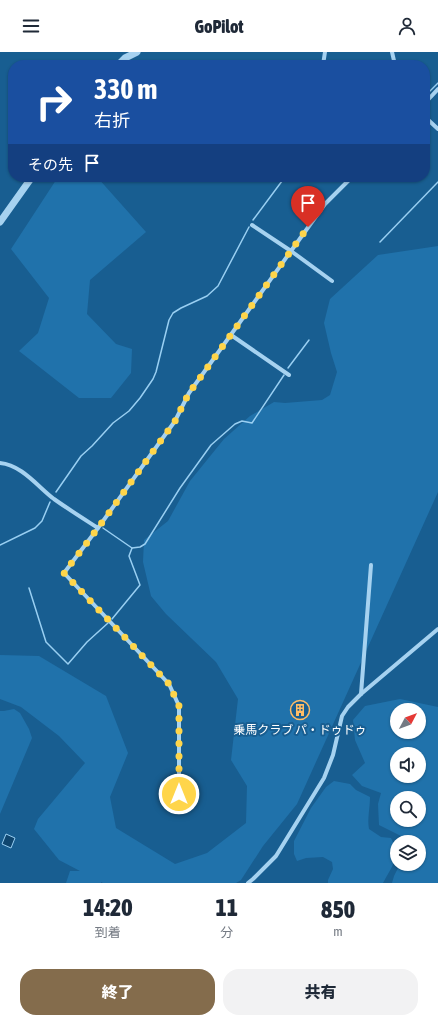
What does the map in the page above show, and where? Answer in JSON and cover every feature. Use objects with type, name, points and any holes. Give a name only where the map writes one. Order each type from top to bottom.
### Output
[{"type":"street","points":[[123,60],[137,52]]},
{"type":"street","points":[[430,98],[438,89]]},
{"type":"street","points":[[430,122],[438,129]]},
{"type":"street","points":[[0,222],[28,182]]},
{"type":"street","points":[[179,794],[179,706],[169,684],[64,573],[175,421],[189,393],[325,204],[347,182]]},
{"type":"street","points":[[252,225],[332,281]]},
{"type":"street","points":[[231,335],[289,375]]},
{"type":"street","points":[[0,463],[19,470],[54,499],[98,528]]},
{"type":"street","points":[[361,694],[371,565]]},
{"type":"street","points":[[248,883],[253,880],[276,856],[324,778],[333,755],[342,716],[348,707],[361,694],[438,629]]},
{"type":"shaded area","points":[[55,182],[101,182],[146,232],[90,280],[87,314],[116,344],[132,349],[131,373],[111,398],[79,398],[19,351],[38,333],[49,298],[11,249]]},
{"type":"shaded area","points":[[438,246],[438,492],[297,804],[263,846],[241,880],[236,883],[66,883],[70,871],[80,871],[59,860],[34,829],[38,819],[85,763],[59,736],[21,707],[0,699],[0,655],[39,656],[106,696],[128,753],[110,797],[116,828],[175,864],[207,853],[246,823],[247,786],[231,760],[238,699],[216,662],[166,614],[151,596],[143,562],[144,540],[168,521],[190,481],[224,439],[250,416],[274,402],[285,403],[322,400],[330,395],[337,372],[324,323],[330,299],[378,255]]},
{"type":"shaded area","points":[[400,699],[419,703],[390,703],[390,739],[426,739],[426,704],[438,707],[438,883],[392,883],[396,871],[426,871],[426,835],[399,835],[379,825],[378,804],[381,793],[362,786],[352,775],[365,763],[355,740],[353,720],[365,706]]},
{"type":"shaded area","points":[[14,709],[20,713],[32,738],[0,814],[0,711]]},
{"type":"shaded area","points":[[334,781],[350,784],[356,790],[370,797],[368,821],[369,829],[381,837],[390,838],[390,871],[383,883],[328,883],[333,869],[332,862],[323,857],[306,858],[297,861],[294,854],[294,841],[311,808],[326,787]]},
{"type":"shaded area","points":[[6,834],[15,838],[11,848],[2,844]]},
{"type":"waterway","points":[[430,91],[438,83]]},
{"type":"waterway","points":[[253,220],[281,182]]},
{"type":"waterway","points":[[380,242],[438,182]]},
{"type":"waterway","points":[[56,492],[81,456],[113,423],[129,411],[140,398],[156,372],[169,320],[173,313],[207,296],[218,286],[249,227]]},
{"type":"waterway","points":[[288,368],[309,340]]},
{"type":"waterway","points":[[112,619],[140,585],[129,556],[132,548],[140,547],[145,544],[180,488],[211,445],[235,424],[242,421],[252,423],[284,375]]},
{"type":"waterway","points":[[0,545],[35,528],[42,521],[50,502]]},
{"type":"waterway","points":[[103,528],[132,548]]},
{"type":"waterway","points":[[29,588],[46,642],[68,664],[87,642],[108,623]]},
{"type":"place","name":"乗馬クラブ パ・ドゥドゥ","points":[[300,710]]},
{"type":"route","points":[[179,794],[179,706],[169,684],[64,573],[175,421],[189,393],[308,227]]}]
